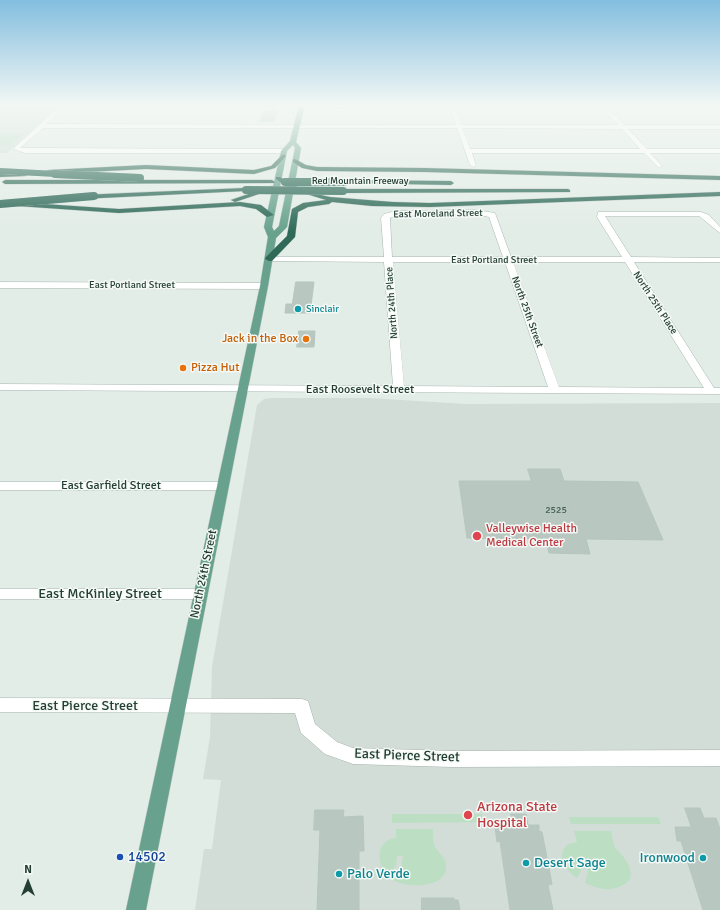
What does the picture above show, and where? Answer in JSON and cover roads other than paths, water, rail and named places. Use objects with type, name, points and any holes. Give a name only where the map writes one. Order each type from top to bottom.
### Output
[{"type":"highway","points":[[0,175],[128,167],[182,168],[228,172],[248,172],[264,170],[276,166],[284,154]]},
{"type":"highway","points":[[295,162],[304,167],[318,169],[720,178]]},
{"type":"highway","points":[[174,208],[235,200],[283,184],[324,176],[397,170]]},
{"type":"highway","points":[[0,171],[247,184]]},
{"type":"highway","points":[[228,172],[283,184],[322,198],[393,204]]},
{"type":"highway","points":[[344,186],[462,182]]},
{"type":"highway","points":[[600,182],[720,182]]},
{"type":"highway","points":[[0,186],[247,184]]},
{"type":"highway","points":[[0,203],[247,184]]},
{"type":"highway","name":"Red Mountain Freeway","points":[[247,184],[576,191]]},
{"type":"highway","name":"Red Mountain Freeway","points":[[0,186],[60,189],[247,184],[344,186]]},
{"type":"highway","points":[[592,191],[720,191]]},
{"type":"highway","points":[[269,259],[290,236],[293,216],[296,211],[300,208],[326,202],[430,205],[720,194]]},
{"type":"highway","points":[[0,203],[100,211],[240,204],[258,207],[270,215]]},
{"type":"main road","points":[[284,154],[287,147]]},
{"type":"main road","name":"North 24th Street","points":[[136,910],[264,286],[272,237],[268,227],[270,215],[283,184],[295,162],[298,147]]},
{"type":"main road","name":"North 24th Street","points":[[272,237],[284,227],[284,154]]},
{"type":"street","points":[[18,147],[18,150],[284,154]]},
{"type":"street","points":[[467,147],[473,165]]},
{"type":"street","points":[[642,147],[659,166]]},
{"type":"street","points":[[468,151],[720,151]]},
{"type":"street","name":"East Moreland Street","points":[[387,216],[396,213],[489,213]]},
{"type":"street","name":"North 25th Street","points":[[489,213],[492,215],[555,391]]},
{"type":"street","name":"North 25th Place","points":[[716,391],[627,260],[601,217],[601,214],[701,214],[706,217],[720,232]]},
{"type":"street","name":"North 24th Place","points":[[387,216],[385,218],[399,390]]},
{"type":"street","name":"East Portland Street","points":[[269,259],[720,260]]},
{"type":"street","name":"East Portland Street","points":[[0,285],[264,286]]},
{"type":"street","name":"East Roosevelt Street","points":[[0,387],[716,391]]},
{"type":"street","name":"East Garfield Street","points":[[0,486],[222,486]]},
{"type":"street","name":"East McKinley Street","points":[[0,594],[200,594]]},
{"type":"street","name":"East Pierce Street","points":[[0,705],[302,706],[307,728],[331,748],[353,756],[452,759],[720,758]]},
{"type":"place","name":"Sinclair","points":[[298,309]]},
{"type":"place","name":"Jack in the Box","points":[[306,339]]},
{"type":"place","name":"Pizza Hut","points":[[183,368]]},
{"type":"place","name":"Valleywise Health Medical Center","points":[[477,536]]},
{"type":"place","name":"Arizona State Hospital","points":[[468,815]]},
{"type":"place","name":"14502","points":[[120,857]]},
{"type":"place","name":"Ironwood","points":[[703,858]]},
{"type":"place","name":"Desert Sage","points":[[526,863]]},
{"type":"place","name":"Palo Verde","points":[[339,874]]}]
